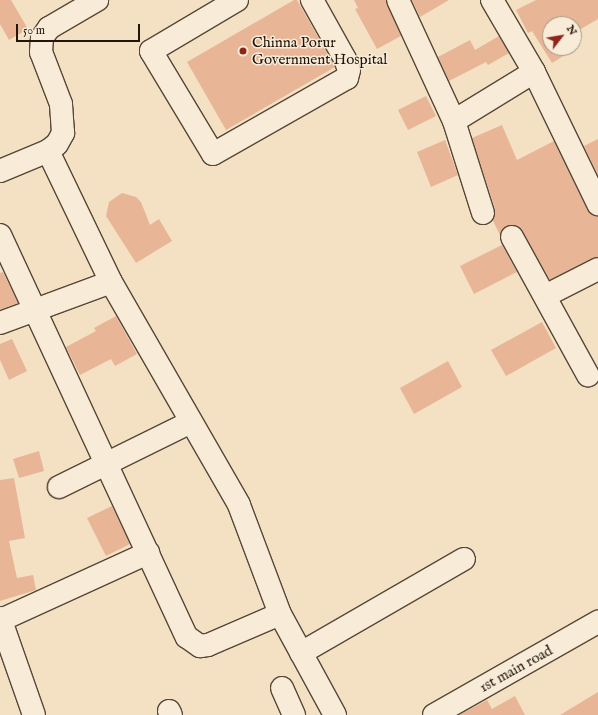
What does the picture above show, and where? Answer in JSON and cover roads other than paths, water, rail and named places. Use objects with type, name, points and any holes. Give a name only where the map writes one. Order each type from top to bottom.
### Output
[{"type":"street","points":[[0,171],[48,151],[57,144],[63,133],[61,104],[41,52],[42,38],[49,28],[97,0]]},
{"type":"street","points":[[237,0],[151,51],[213,154],[347,78],[349,70],[345,60],[312,0]]},
{"type":"street","points":[[398,0],[454,121],[483,213]]},
{"type":"street","points":[[492,0],[534,72],[598,204]]},
{"type":"street","points":[[454,121],[534,72]]},
{"type":"street","points":[[48,151],[111,282],[239,505],[280,614],[335,715]]},
{"type":"street","points":[[0,235],[187,637],[200,646],[280,614]]},
{"type":"street","points":[[512,237],[588,375]]},
{"type":"street","points":[[545,296],[598,269]]},
{"type":"street","points":[[0,323],[111,282]]},
{"type":"street","points":[[59,487],[191,422]]},
{"type":"street","points":[[34,715],[0,619],[148,553]]},
{"type":"street","points":[[301,652],[464,559]]},
{"type":"street","name":"1st main road","points":[[434,715],[598,622]]},
{"type":"street","points":[[282,688],[294,715]]},
{"type":"place","name":"Chinna Porur Government Hospital","points":[[243,51]]}]
